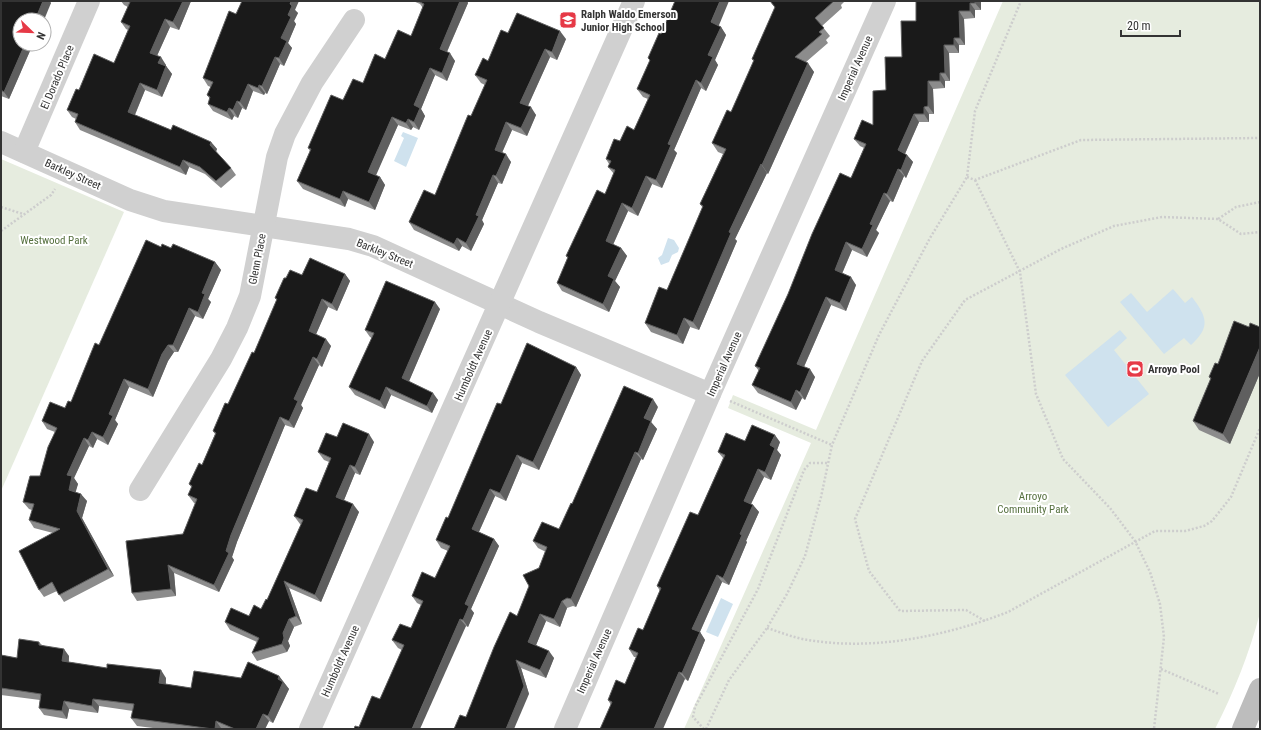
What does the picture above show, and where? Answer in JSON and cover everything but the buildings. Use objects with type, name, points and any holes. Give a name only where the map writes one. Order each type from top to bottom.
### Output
[{"type":"street","name":"El Dorado Place","points":[[24,152],[89,1]]},
{"type":"street","name":"Humboldt Avenue","points":[[310,729],[501,304],[634,1]]},
{"type":"street","name":"Imperial Avenue","points":[[565,729],[710,394],[885,1]]},
{"type":"street","name":"Glenn Place","points":[[140,490],[221,359],[237,328],[250,296],[277,157],[285,134],[312,84],[354,20]]},
{"type":"street","name":"Barkley Street","points":[[1,142],[130,200],[164,212],[349,239],[372,246],[501,304],[710,394]]},
{"type":"street","points":[[1243,729],[1260,689]]},
{"type":"path","points":[[828,463],[810,463],[804,470],[758,589],[695,708],[693,717],[705,729],[729,680],[767,628],[787,594],[805,556],[821,497],[832,445],[879,335],[930,238],[967,177],[975,111],[1021,1]]},
{"type":"path","points":[[967,177],[975,180],[1081,140],[1260,138]]},
{"type":"path","points":[[1,231],[51,195],[63,170]]},
{"type":"path","points":[[975,180],[1020,272],[1036,394],[1057,445],[1064,459],[1110,508],[1135,542],[1150,572],[1160,604],[1164,636],[1154,729]]},
{"type":"path","points":[[1218,219],[1236,207],[1260,202]]},
{"type":"path","points":[[1,206],[23,214]]},
{"type":"path","points":[[985,621],[966,610],[900,611],[869,571],[855,519],[922,361],[965,300],[1061,249],[1114,226],[1162,217],[1218,219],[1241,234],[1260,232]]},
{"type":"path","points":[[710,394],[832,445]]},
{"type":"path","points":[[767,628],[808,640],[855,643],[894,641],[941,634],[985,621],[1008,612],[1155,531],[1185,531],[1204,526],[1212,521],[1231,497],[1260,428]]},
{"type":"path","points":[[1161,668],[1219,694]]},
{"type":"green space","name":"Arroyo Community Park","points":[[1003,1],[1260,1],[1260,613],[1246,658],[1228,701],[1215,729],[684,729],[811,443],[728,408],[733,395],[816,430]]},
{"type":"green space","name":"Westwood Park","points":[[1,159],[124,212],[1,491]]},
{"type":"water","points":[[403,132],[418,138],[406,167],[394,161],[404,138],[401,136]]},
{"type":"water","points":[[668,238],[674,240],[679,248],[678,252],[672,255],[669,262],[661,265],[658,258],[662,255]]},
{"type":"water","points":[[1173,289],[1185,303],[1192,297],[1201,310],[1205,322],[1202,333],[1191,345],[1184,338],[1164,354],[1120,302],[1131,293],[1147,312]]},
{"type":"water","points":[[1120,330],[1127,338],[1114,350],[1149,394],[1108,427],[1065,375]]},
{"type":"water","points":[[721,598],[733,604],[718,637],[706,632]]},
{"type":"place","name":"Ralph Waldo Emerson Junior High School","points":[[568,20]]},
{"type":"place","name":"Arroyo Pool","points":[[1135,369]]}]
